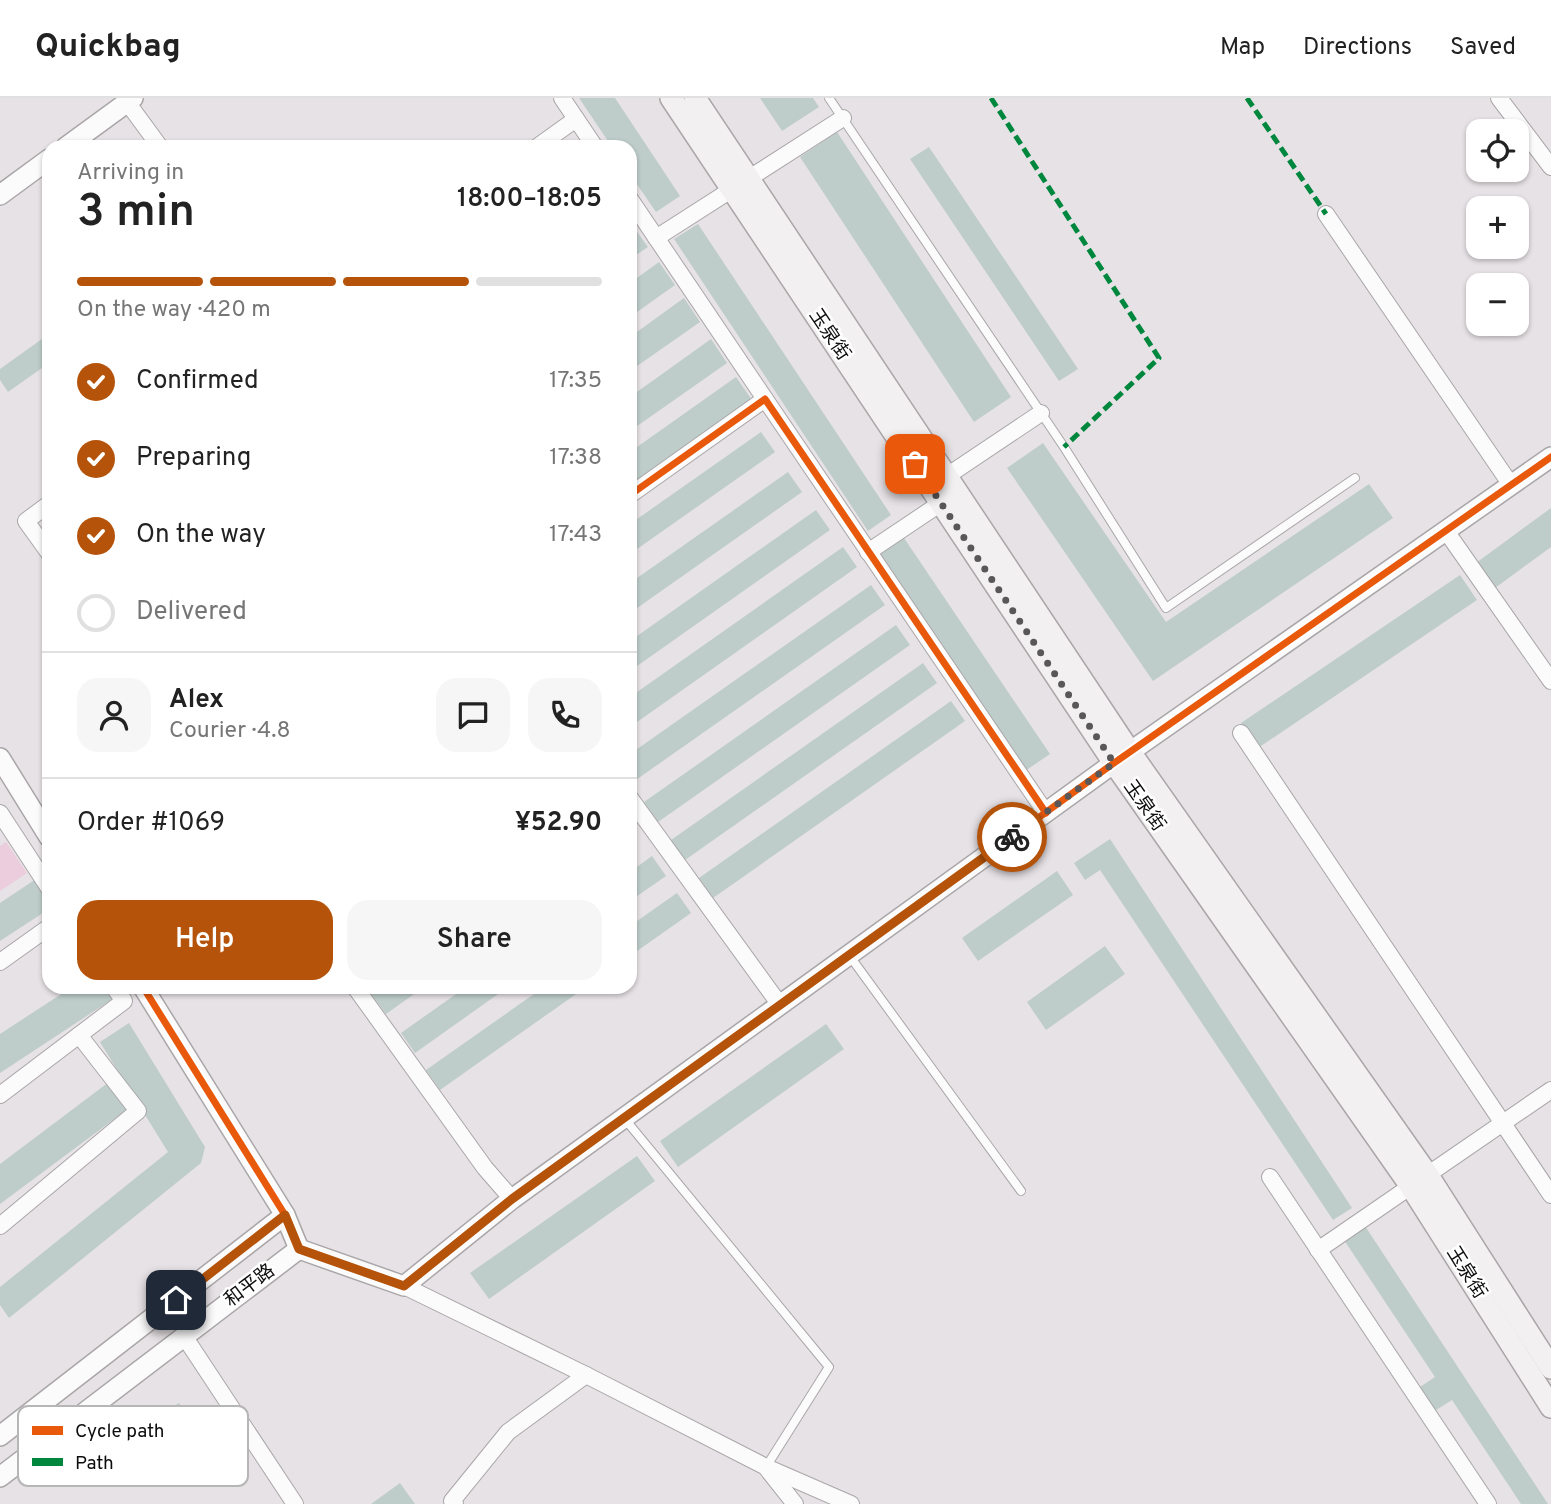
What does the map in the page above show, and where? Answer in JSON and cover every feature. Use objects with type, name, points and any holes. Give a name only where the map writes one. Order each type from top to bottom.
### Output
[{"type":"main road","name":"玉泉街","points":[[671,98],[741,184]]},
{"type":"main road","name":"玉泉街","points":[[695,98],[741,184],[939,489],[1122,757],[1551,1368]]},
{"type":"main road","name":"玉泉街","points":[[1419,1180],[1551,1407]]},
{"type":"street","points":[[562,98],[590,140]]},
{"type":"street","points":[[1499,98],[1551,167]]},
{"type":"street","points":[[75,140],[130,100],[156,140]]},
{"type":"street","points":[[656,238],[843,118]]},
{"type":"street","points":[[547,140],[576,119]]},
{"type":"street","points":[[0,195],[42,164]]},
{"type":"street","points":[[637,210],[1046,813]]},
{"type":"street","points":[[1326,214],[1511,485]]},
{"type":"street","points":[[637,490],[765,399]]},
{"type":"street","points":[[868,552],[939,489],[1041,413]]},
{"type":"street","points":[[404,1286],[512,1199],[1122,757],[1551,457]]},
{"type":"street","points":[[42,509],[26,521],[42,543]]},
{"type":"street","points":[[1446,531],[1551,681]]},
{"type":"street","points":[[1241,733],[1551,1195]]},
{"type":"street","points":[[0,758],[42,826]]},
{"type":"street","points":[[637,808],[780,1005]]},
{"type":"street","points":[[2,821],[42,878]]},
{"type":"street","points":[[0,962],[42,933]]},
{"type":"street","points":[[0,1095],[124,1002],[119,994]]},
{"type":"street","points":[[147,994],[285,1215],[299,1249],[404,1286],[766,1467],[851,1504]]},
{"type":"street","points":[[360,994],[485,1168],[512,1199]]},
{"type":"street","points":[[0,1226],[138,1111],[79,1035]]},
{"type":"street","points":[[1318,1250],[1551,1090]]},
{"type":"street","points":[[1270,1177],[1488,1504]]},
{"type":"street","name":"和平路","points":[[39,1406],[285,1215]]},
{"type":"street","name":"和平路","points":[[92,1406],[299,1249]]},
{"type":"street","points":[[184,1336],[230,1406]]},
{"type":"street","points":[[455,1504],[452,1501],[508,1432],[586,1375]]},
{"type":"street","name":"和平路","points":[[0,1436],[18,1422]]},
{"type":"street","points":[[248,1433],[295,1504]]},
{"type":"street","name":"和平路","points":[[0,1476],[18,1462]]},
{"type":"street","points":[[766,1467],[795,1504]]},
{"type":"lane","points":[[829,98],[1041,413],[1166,608],[1355,478]]},
{"type":"lane","points":[[849,955],[1021,1191]]},
{"type":"lane","points":[[624,1118],[828,1367],[766,1467]]},
{"type":"shaded area","points":[[6,842],[27,873],[0,891],[0,846]]},
{"type":"building","points":[[579,98],[615,98],[680,196],[656,212],[637,184],[637,140],[607,140]]},
{"type":"building","points":[[760,98],[813,98],[819,107],[782,131]]},
{"type":"building","points":[[837,132],[1011,397],[974,422],[800,157]]},
{"type":"building","points":[[929,147],[1078,369],[1059,381],[910,159]]},
{"type":"building","points":[[698,224],[891,515],[868,531],[674,239]]},
{"type":"building","points":[[637,232],[648,247],[637,254]]},
{"type":"building","points":[[659,262],[675,285],[637,312],[637,278]]},
{"type":"building","points":[[684,298],[700,322],[637,366],[637,332]]},
{"type":"building","points":[[42,339],[42,368],[8,392],[0,380],[0,369]]},
{"type":"building","points":[[711,339],[727,363],[637,426],[637,392]]},
{"type":"building","points":[[736,377],[752,400],[637,481],[637,447]]},
{"type":"building","points":[[761,432],[775,452],[637,549],[637,519]]},
{"type":"building","points":[[1043,443],[1166,622],[1369,484],[1393,518],[1153,681],[1007,468]]},
{"type":"building","points":[[788,472],[802,492],[637,608],[637,578]]},
{"type":"building","points":[[1551,508],[1551,547],[1495,588],[1476,563]]},
{"type":"building","points":[[816,510],[830,530],[637,666],[637,636]]},
{"type":"building","points":[[904,538],[1050,754],[1025,771],[879,555]]},
{"type":"building","points":[[843,547],[857,567],[637,722],[637,692]]},
{"type":"building","points":[[1460,575],[1477,600],[1258,748],[1241,723]]},
{"type":"building","points":[[871,585],[885,605],[637,779],[637,749]]},
{"type":"building","points":[[896,625],[910,645],[658,822],[644,802]]},
{"type":"building","points":[[923,663],[937,683],[685,860],[671,840]]},
{"type":"building","points":[[951,701],[965,721],[713,898],[699,878]]},
{"type":"building","points":[[1110,839],[1352,1208],[1333,1220],[1100,870],[1085,880],[1074,863]]},
{"type":"building","points":[[652,856],[666,876],[637,896],[637,867]]},
{"type":"building","points":[[1057,871],[1073,895],[978,961],[962,938]]},
{"type":"building","points":[[36,879],[42,889],[42,914],[0,941],[0,903]]},
{"type":"building","points":[[677,893],[691,913],[637,951],[637,921]]},
{"type":"building","points":[[1105,946],[1125,974],[1046,1030],[1027,1002]]},
{"type":"building","points":[[61,994],[111,994],[114,998],[0,1073],[0,1034]]},
{"type":"building","points":[[371,994],[414,994],[386,1014]]},
{"type":"building","points":[[456,994],[498,994],[415,1053],[401,1033]]},
{"type":"building","points":[[534,994],[576,994],[440,1090],[426,1070]]},
{"type":"building","points":[[129,1023],[205,1147],[201,1163],[9,1318],[0,1305],[0,1287],[168,1152],[100,1042]]},
{"type":"building","points":[[826,1024],[844,1049],[678,1167],[660,1141]]},
{"type":"building","points":[[109,1082],[129,1108],[0,1204],[0,1164]]},
{"type":"building","points":[[637,1156],[655,1181],[489,1299],[470,1273]]},
{"type":"building","points":[[1365,1226],[1548,1504],[1521,1504],[1452,1400],[1433,1412],[1417,1389],[1435,1377],[1344,1240]]},
{"type":"building","points":[[400,1483],[415,1504],[371,1504]]},
{"type":"marked path","points":[[991,98],[1159,358],[1064,447]]},
{"type":"marked path","points":[[1247,98],[1326,214]]},
{"type":"cycle path","points":[[637,490],[765,399],[1046,813]]},
{"type":"cycle path","points":[[147,994],[285,1215],[299,1249],[404,1286],[512,1199],[1114,763],[1551,457]]},
{"type":"way so far","points":[[915,464],[1114,763],[1012,837]]},
{"type":"route","points":[[176,1300],[285,1215],[299,1249],[404,1286],[512,1199],[1012,837]]}]
